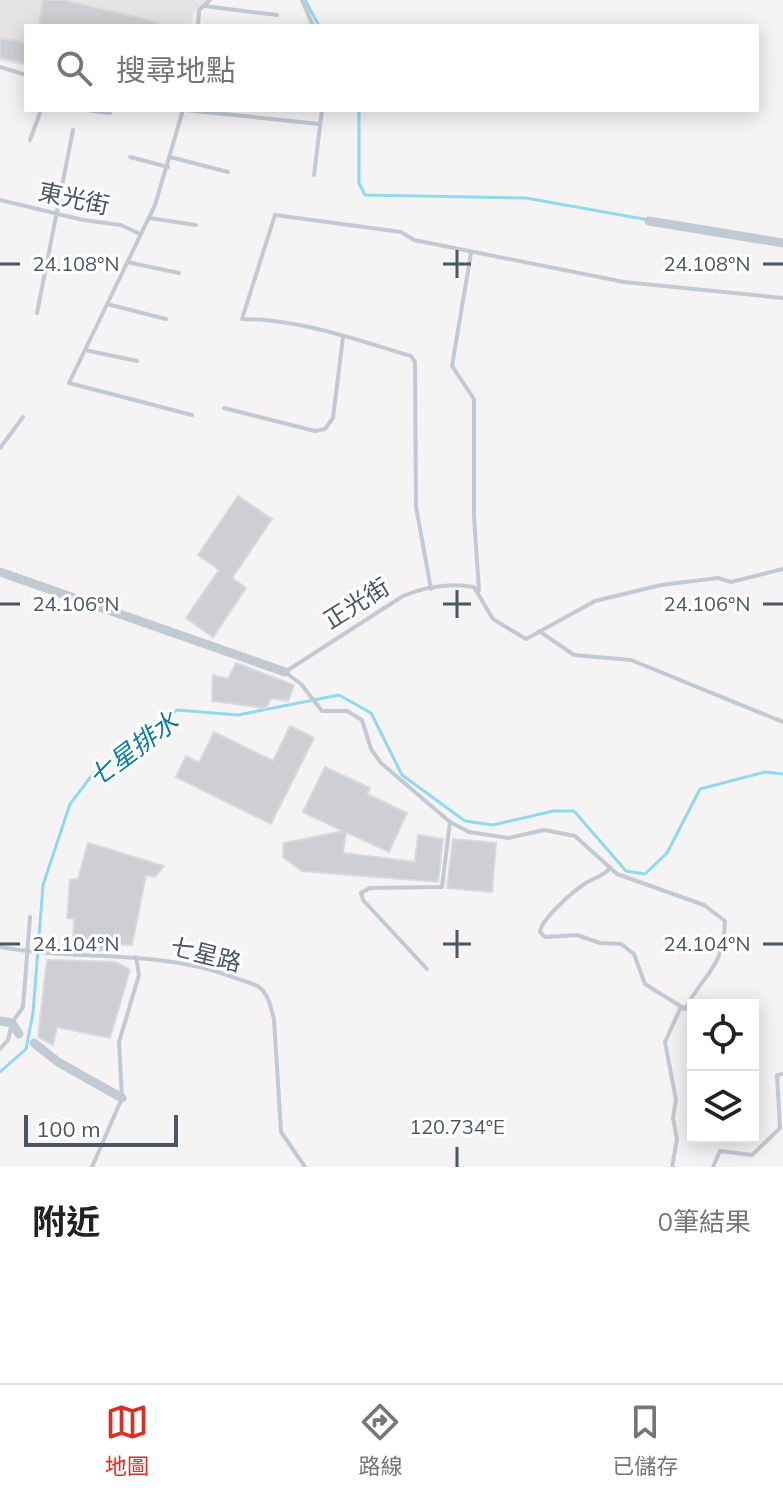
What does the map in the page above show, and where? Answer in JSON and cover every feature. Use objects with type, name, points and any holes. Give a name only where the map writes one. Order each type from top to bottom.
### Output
[{"type":"street","points":[[649,221],[783,243]]},
{"type":"street","points":[[0,572],[285,672]]},
{"type":"street","points":[[0,1021],[12,1023],[19,1034]]},
{"type":"street","points":[[34,1043],[58,1062],[122,1098]]},
{"type":"lane","points":[[198,24],[199,10],[210,0]]},
{"type":"lane","points":[[302,0],[312,24]]},
{"type":"lane","points":[[204,6],[277,15]]},
{"type":"lane","points":[[0,67],[24,74]]},
{"type":"lane","points":[[30,140],[40,112]]},
{"type":"lane","points":[[183,112],[149,218],[69,383],[192,415]]},
{"type":"lane","points":[[203,112],[320,124]]},
{"type":"lane","points":[[314,175],[322,112]]},
{"type":"lane","points":[[37,313],[73,130]]},
{"type":"lane","points":[[130,157],[168,167]]},
{"type":"lane","points":[[170,157],[228,172]]},
{"type":"lane","name":"東光街","points":[[0,200],[121,225],[140,234]]},
{"type":"lane","points":[[431,589],[416,507],[415,362],[411,356],[343,337],[267,319],[242,319],[275,215],[401,232],[414,240],[471,253],[624,282],[783,298]]},
{"type":"lane","points":[[149,218],[196,225]]},
{"type":"lane","points":[[471,253],[452,366],[474,399],[474,516],[479,591],[485,610],[504,628],[526,639],[595,601],[661,585],[718,578],[731,582],[783,569]]},
{"type":"lane","points":[[127,262],[179,273]]},
{"type":"lane","points":[[107,304],[166,319]]},
{"type":"lane","points":[[224,408],[315,431],[325,429],[333,418],[343,337]]},
{"type":"lane","points":[[85,350],[137,361]]},
{"type":"lane","points":[[0,448],[23,417]]},
{"type":"lane","name":"正光街","points":[[285,672],[403,596],[454,583],[479,591]]},
{"type":"lane","points":[[539,631],[574,655],[631,660],[783,722]]},
{"type":"lane","points":[[285,672],[301,684],[322,711],[347,711],[362,720],[371,749],[381,763],[450,822],[469,832],[508,838],[544,830],[575,836],[610,868],[629,880],[704,905],[725,921],[724,948],[718,965],[697,987],[685,1009],[645,984],[634,954],[621,944],[600,943],[577,935],[556,938],[540,932],[547,915],[560,908],[584,883],[603,877],[610,868]]},
{"type":"lane","points":[[427,969],[363,900],[361,893],[370,888],[442,887],[450,822]]},
{"type":"lane","points":[[0,1049],[8,1040],[12,1023],[23,1007],[30,953],[30,917]]},
{"type":"lane","name":"七星路","points":[[0,947],[30,953],[136,957],[208,968],[260,988],[270,1002],[274,1019],[281,1132],[305,1167]]},
{"type":"lane","points":[[92,1167],[122,1098],[119,1042],[139,975],[136,957]]},
{"type":"lane","points":[[672,1167],[677,1139],[673,1118],[676,1100],[665,1042],[681,1007]]},
{"type":"lane","points":[[19,1034],[34,1043]]},
{"type":"lane","points":[[713,1167],[720,1151],[752,1155],[772,1140],[780,1128],[777,1075],[783,1074]]},
{"type":"shaded area","points":[[0,0],[206,0],[193,14],[191,24],[24,24],[24,66],[0,61]]},
{"type":"building","points":[[43,0],[62,0],[158,24],[42,24],[39,22]]},
{"type":"building","points":[[0,38],[24,43],[24,63],[0,58]]},
{"type":"building","points":[[238,496],[272,519],[232,578],[246,588],[213,637],[186,618],[219,570],[198,555]]},
{"type":"building","points":[[236,663],[294,685],[288,701],[271,698],[266,708],[212,701],[213,675],[228,679]]},
{"type":"building","points":[[290,726],[314,738],[271,824],[176,777],[186,756],[199,763],[214,732],[273,761]]},
{"type":"building","points":[[325,767],[370,788],[367,794],[407,813],[389,852],[346,832],[343,853],[415,862],[418,835],[443,839],[438,882],[302,871],[283,857],[284,843],[343,831],[303,812]]},
{"type":"building","points":[[453,839],[496,843],[492,892],[447,888]]},
{"type":"building","points":[[88,843],[164,866],[155,877],[146,875],[132,945],[107,944],[106,951],[73,949],[74,919],[67,918],[70,880],[78,879]]},
{"type":"building","points":[[47,960],[116,962],[130,970],[110,1038],[57,1027],[53,1045],[38,1037]]},
{"type":"waterway","points":[[305,0],[318,24]]},
{"type":"waterway","points":[[359,112],[359,183],[365,195],[526,198],[649,220]]},
{"type":"waterway","name":"七星排水","points":[[0,1072],[26,1049],[33,1013],[43,885],[70,804],[93,774],[177,710],[238,715],[339,695],[371,713],[402,775],[465,821],[493,825],[553,811],[574,811],[626,871],[645,874],[667,853],[700,789],[765,772],[783,774]]}]
